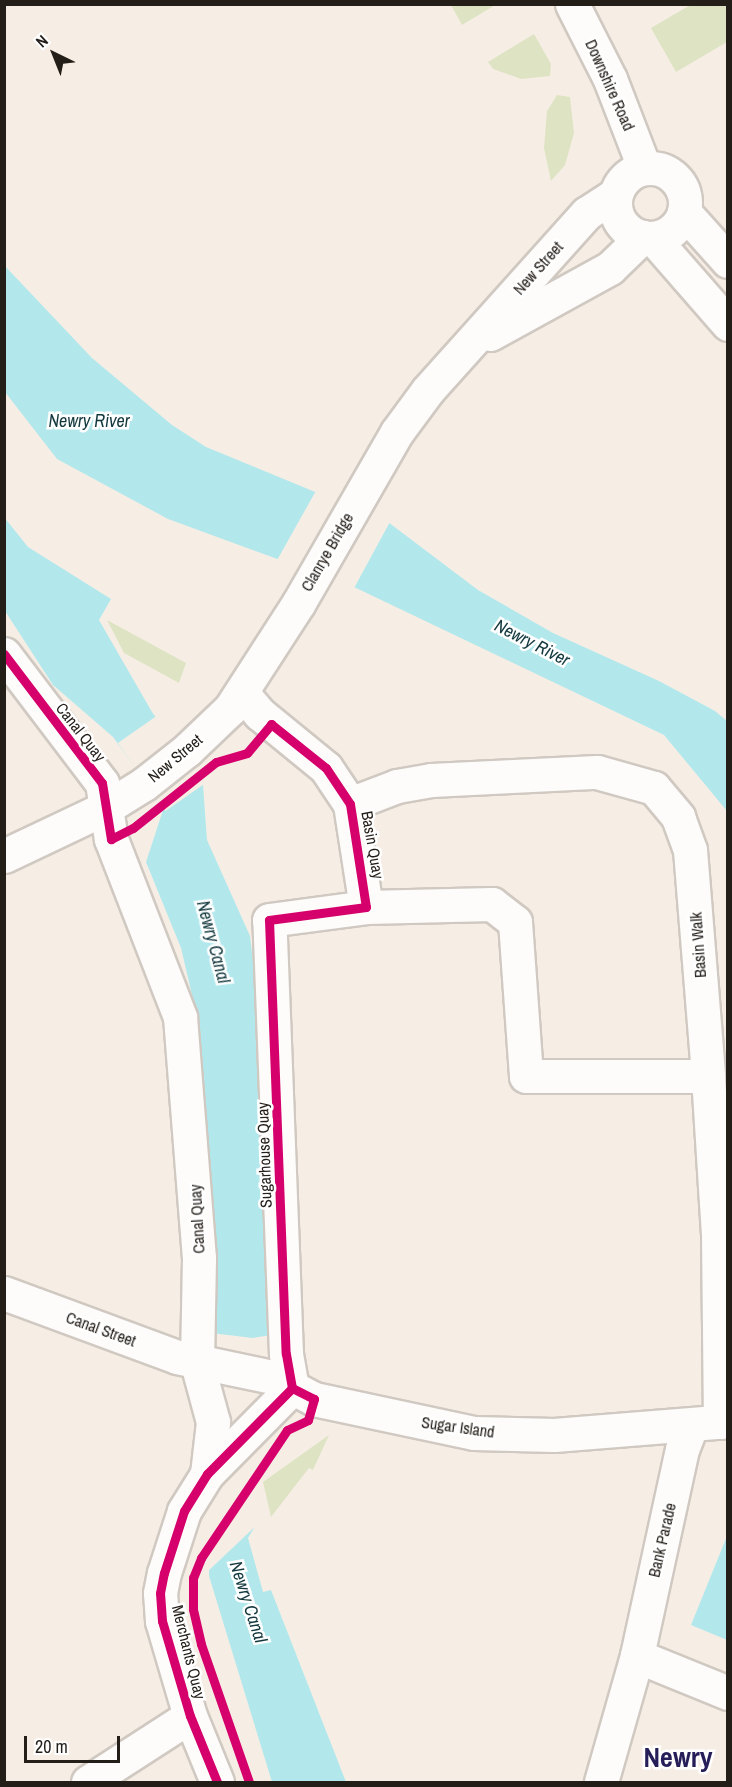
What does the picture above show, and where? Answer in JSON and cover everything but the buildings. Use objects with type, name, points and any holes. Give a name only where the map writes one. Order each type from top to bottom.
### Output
[{"type":"main road","name":"Downshire Road","points":[[572,4],[610,79],[644,167]]},
{"type":"main road","points":[[647,237],[672,231],[684,212],[685,201],[677,180],[659,169],[644,167],[627,176],[615,195],[618,218],[624,227],[647,237],[728,324]]},
{"type":"main road","name":"New Street","points":[[357,500],[397,432],[467,347],[587,213],[615,195]]},
{"type":"main road","points":[[684,212],[728,261]]},
{"type":"main road","name":"New Street","points":[[467,347],[610,268],[647,237]]},
{"type":"main road","name":"Clanrye Bridge","points":[[298,604],[357,500]]},
{"type":"main road","name":"New Street","points":[[4,856],[107,807],[144,784],[187,750],[243,694],[298,604]]},
{"type":"main road","name":"Canal Quay","points":[[4,654],[102,783],[111,839],[180,1017],[199,1258],[203,1372]]},
{"type":"main road","name":"Basin Quay","points":[[243,694],[260,714],[326,768],[351,804],[366,907]]},
{"type":"main road","name":"Basin Walk","points":[[351,804],[397,786],[431,780],[597,772],[654,788],[678,817],[690,850],[718,1233],[713,1423]]},
{"type":"main road","points":[[366,907],[492,904],[515,922],[526,1076],[708,1077]]},
{"type":"main road","name":"Sugarhouse Quay","points":[[282,1383],[286,1354],[269,920],[366,907]]},
{"type":"main road","name":"Canal Street","points":[[4,1293],[203,1372]]},
{"type":"main road","name":"Sugar Island","points":[[203,1372],[282,1383],[326,1402],[474,1433],[554,1435],[713,1423]]},
{"type":"main road","name":"Merchants Quay","points":[[203,1372],[213,1422],[207,1473]]},
{"type":"main road","name":"Merchants Quay","points":[[217,1782],[190,1716],[162,1620],[160,1593],[168,1552],[184,1511],[207,1473],[269,1413],[282,1383]]},
{"type":"main road","name":"Bank Parade","points":[[601,1782],[637,1656],[680,1458],[713,1423]]},
{"type":"main road","points":[[637,1656],[670,1672],[728,1693]]},
{"type":"main road","points":[[88,1782],[190,1716]]},
{"type":"green space","points":[[451,4],[497,4],[462,25],[451,5]]},
{"type":"green space","points":[[692,4],[727,5],[727,42],[676,72],[651,28]]},
{"type":"green space","points":[[534,34],[551,64],[550,76],[521,79],[493,69],[488,62]]},
{"type":"green space","points":[[557,95],[570,97],[574,133],[565,165],[551,181],[544,148],[547,111]]},
{"type":"green space","points":[[107,620],[186,663],[179,683],[124,653]]},
{"type":"green space","points":[[329,1435],[313,1470],[309,1468],[271,1517],[263,1482]]},
{"type":"water","name":"Newry River","points":[[4,265],[92,358],[172,425],[206,447],[388,522],[478,590],[553,633],[659,681],[715,711],[727,721],[727,811],[664,735],[354,587],[168,519],[57,459],[5,392]]},
{"type":"water","name":"Newry Canal","points":[[4,517],[28,547],[111,599],[99,620],[152,712],[203,785],[207,840],[250,936],[261,1029],[270,1173],[268,1338],[258,1521],[248,1538],[263,1592],[271,1590],[346,1782],[272,1782],[209,1576],[213,1217],[200,1029],[181,948],[146,862],[164,807],[113,737],[53,685],[5,611]]},
{"type":"water","points":[[727,1536],[727,1640],[691,1625]]},
{"type":"pier","points":[[317,489],[391,520],[353,590],[276,562]]},
{"type":"pier","points":[[158,715],[206,783],[165,811],[118,743]]},
{"type":"pier","points":[[211,1333],[253,1338],[271,1335],[261,1521],[206,1573]]},
{"type":"cycle path","points":[[4,654],[102,783],[111,839],[133,828],[216,762],[247,753],[271,724],[326,768],[350,804],[366,907],[269,920],[286,1354],[292,1388]]},
{"type":"cycle path","points":[[217,1782],[190,1716],[162,1621],[160,1593],[184,1511],[207,1474],[292,1388]]},
{"type":"cycle path","points":[[249,1782],[201,1644],[193,1609],[193,1578],[201,1558],[287,1430],[308,1420],[314,1399],[292,1388]]},
{"type":"district","name":"Newry","points":[[678,1757]]}]
